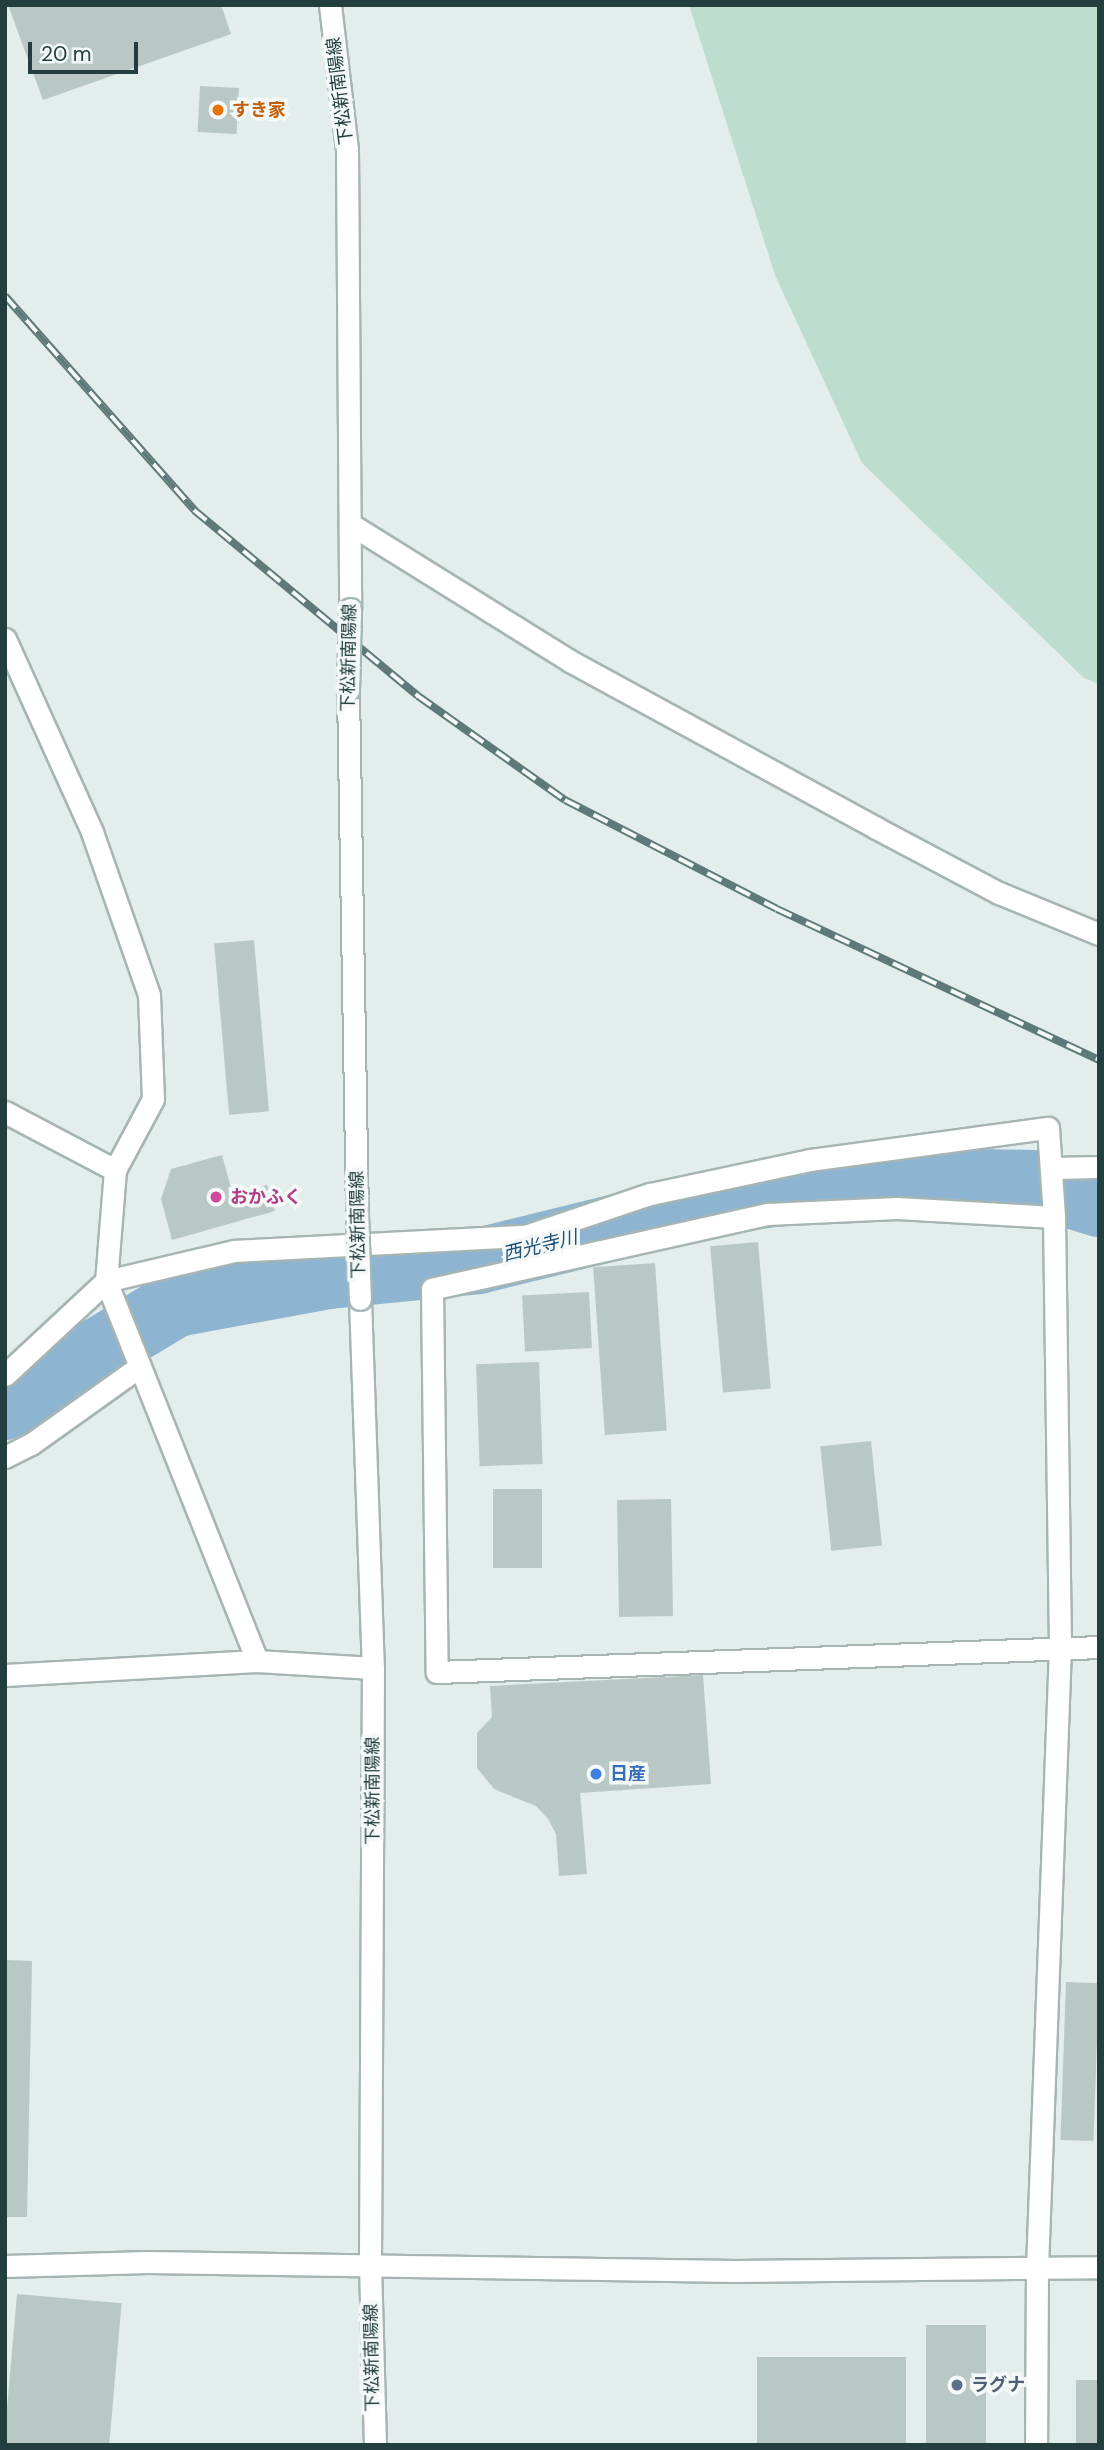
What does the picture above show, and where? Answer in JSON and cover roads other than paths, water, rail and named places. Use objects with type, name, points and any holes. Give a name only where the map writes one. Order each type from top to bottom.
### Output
[{"type":"street","name":"下松新南陽線","points":[[330,5],[347,149],[350,524],[348,690],[357,1215],[373,1668],[370,2265],[375,2445]]},
{"type":"street","points":[[350,524],[570,661],[999,893],[1099,934]]},
{"type":"street","points":[[5,639],[92,832],[149,995],[153,1098],[115,1170],[106,1281],[257,1661]]},
{"type":"street","points":[[5,1112],[115,1170]]},
{"type":"street","points":[[5,1375],[106,1281],[234,1251],[525,1236],[650,1194],[810,1160],[1048,1128],[1054,1217],[1060,1647],[1037,2267],[1036,2445]]},
{"type":"street","points":[[1052,1168],[1099,1167]]},
{"type":"street","points":[[1054,1217],[897,1208],[767,1214],[432,1289],[437,1672],[1099,1647]]},
{"type":"street","points":[[5,1457],[31,1444],[139,1367]]},
{"type":"street","points":[[5,1675],[257,1661],[373,1668]]},
{"type":"street","points":[[5,2266],[148,2262],[736,2271],[1099,2267]]},
{"type":"water","points":[[1032,1183],[1099,1193],[1099,1215]]},
{"type":"waterway","name":"西光寺川","points":[[5,1407],[176,1304],[329,1276],[478,1261],[722,1201],[880,1180],[1032,1183],[1099,1204]]},
{"type":"railway","points":[[5,296],[194,510],[418,696],[565,800],[777,909],[1099,1060]]},
{"type":"place","name":"すき家","points":[[218,110]]},
{"type":"place","name":"おかふく","points":[[216,1197]]},
{"type":"place","name":"日産","points":[[596,1774]]},
{"type":"place","name":"ラグナ","points":[[957,2385]]}]
